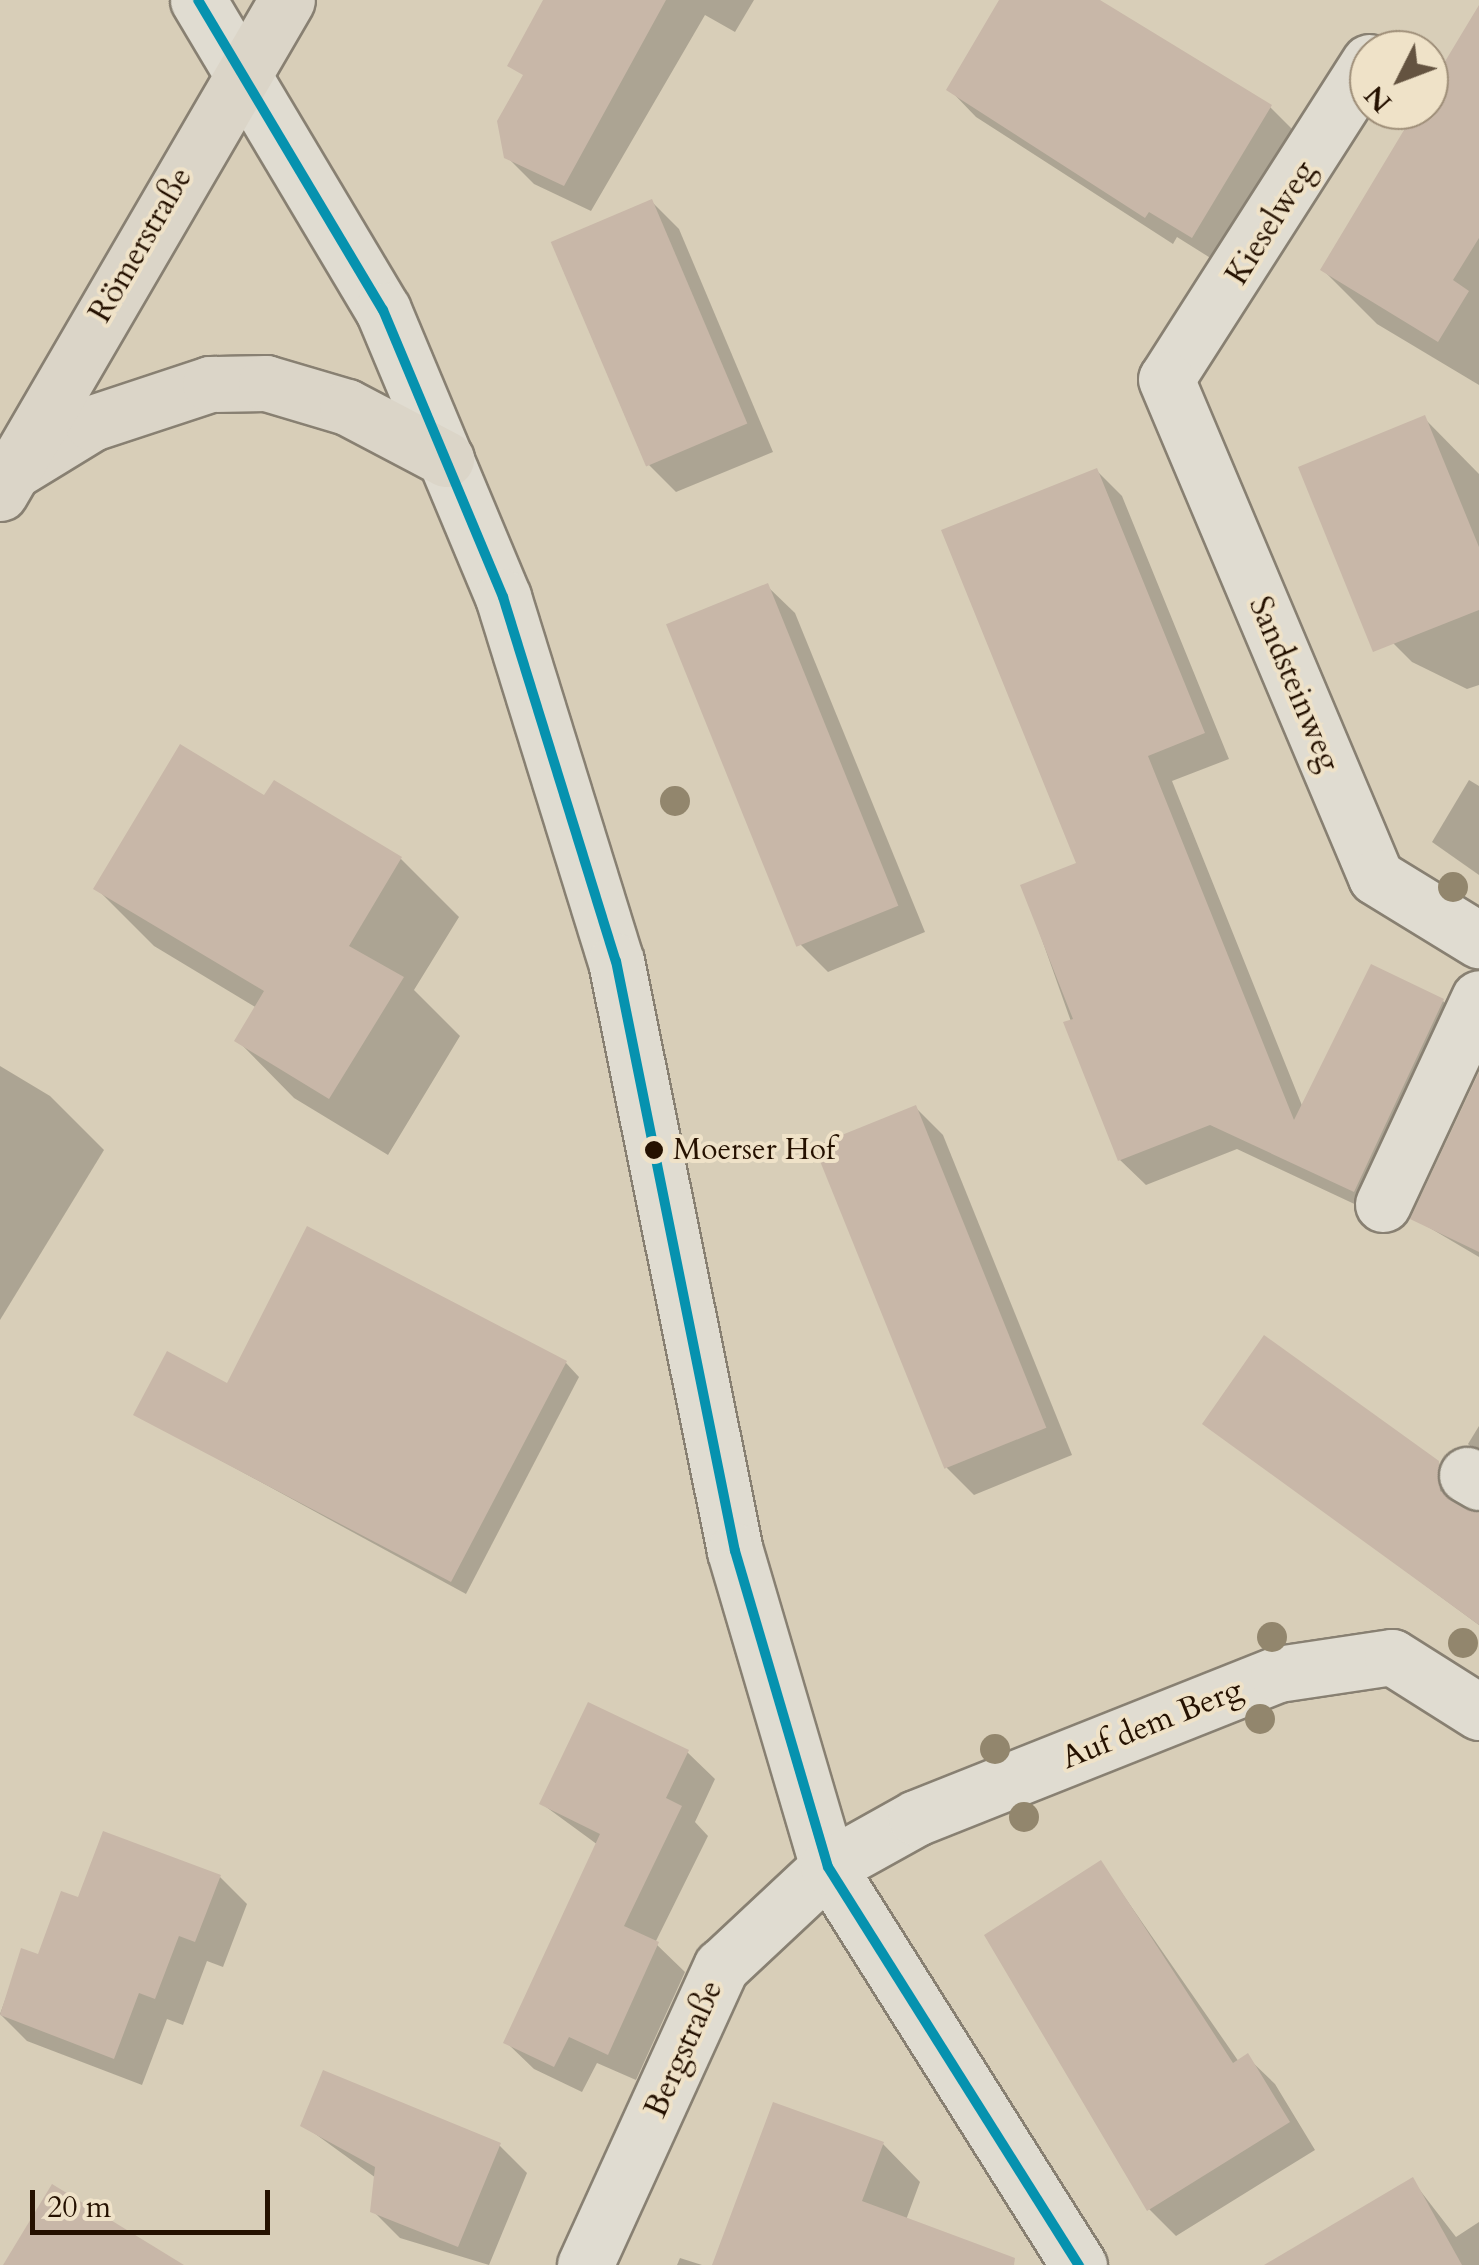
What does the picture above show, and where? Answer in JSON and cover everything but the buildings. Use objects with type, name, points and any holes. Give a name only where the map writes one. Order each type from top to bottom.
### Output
[{"type":"main road","name":"Römerstraße","points":[[6,482],[286,0]]},
{"type":"main road","points":[[6,482],[92,423],[210,384],[266,383],[347,406],[446,459]]},
{"type":"street","points":[[198,0],[382,310],[503,598],[616,961],[735,1551],[828,1867],[1079,2265]]},
{"type":"street","name":"Kieselweg","points":[[1166,378],[1349,93]]},
{"type":"street","name":"Sandsteinweg","points":[[1166,378],[1376,877],[1479,940]]},
{"type":"street","points":[[1383,1204],[1479,998]]},
{"type":"street","name":"Auf dem Berg","points":[[828,1867],[916,1818],[1278,1674],[1392,1657],[1479,1712]]},
{"type":"street","name":"Bergstraße","points":[[585,2265],[721,1967],[828,1867]]},
{"type":"transit line","points":[[198,0],[383,310],[503,597],[616,961],[735,1551],[828,1867],[1079,2265]]},
{"type":"place","name":"Moerser Hof","points":[[654,1150]]}]
